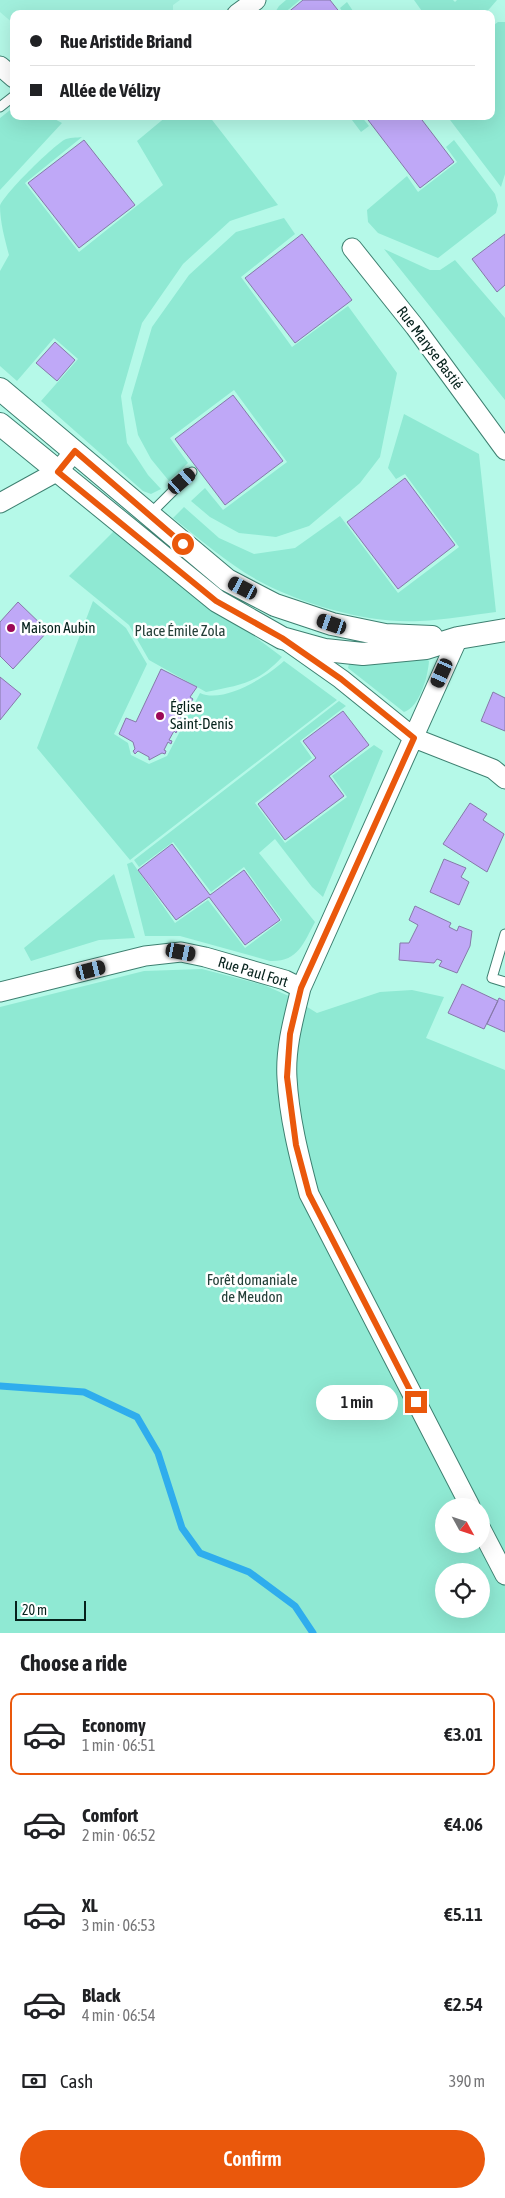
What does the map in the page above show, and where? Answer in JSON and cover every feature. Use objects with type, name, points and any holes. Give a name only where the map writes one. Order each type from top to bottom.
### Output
[{"type":"street","points":[[243,10],[256,0]]},
{"type":"street","points":[[0,66],[10,75]]},
{"type":"street","name":"Rue Maryse Bastié","points":[[352,248],[421,336],[505,450]]},
{"type":"street","points":[[0,389],[227,580],[275,605],[332,624],[385,635],[458,638]]},
{"type":"street","points":[[0,424],[216,601],[282,638],[341,679],[414,738],[493,769],[505,779]]},
{"type":"street","points":[[9,503],[58,472],[75,451]]},
{"type":"street","points":[[282,638],[324,650],[363,654],[426,648],[458,638],[505,630]]},
{"type":"street","points":[[458,638],[301,988],[290,1034],[287,1077],[296,1145],[309,1194],[466,1498]]},
{"type":"street","name":"Rue Paul Fort","points":[[0,992],[145,956],[181,952],[276,978],[301,988]]},
{"type":"street","points":[[490,1546],[505,1575]]},
{"type":"lane","points":[[149,515],[192,472]]},
{"type":"lane","points":[[505,934],[492,978],[505,982]]},
{"type":"shaded area","points":[[0,0],[180,0],[173,5],[173,10],[10,10],[10,21],[0,12]]},
{"type":"green space","points":[[286,0],[300,0],[288,10],[276,10]]},
{"type":"green space","points":[[414,0],[453,0],[455,2],[457,0],[497,0],[488,10],[421,10]]},
{"type":"green space","points":[[347,2],[352,10],[341,10],[340,8]]},
{"type":"green space","points":[[505,22],[505,174],[501,187],[450,120],[495,120],[495,24]]},
{"type":"green space","points":[[10,110],[10,120],[56,120],[62,123],[0,190],[0,118]]},
{"type":"green space","points":[[162,120],[212,120],[278,205],[230,221],[183,264],[142,323],[121,396],[127,443],[148,475],[161,489],[151,494],[143,491],[41,401],[78,359],[54,338],[17,381],[0,366],[0,271],[9,255],[2,225],[0,206],[3,200],[39,161],[58,145],[66,139],[82,137],[25,183],[79,252],[163,185],[137,141]]},
{"type":"green space","points":[[352,120],[364,120],[369,126],[361,132]]},
{"type":"green space","points":[[454,140],[495,194],[498,205],[496,213],[438,258],[378,233],[368,222],[367,210],[407,176],[418,192],[457,162],[446,147]]},
{"type":"green space","points":[[284,218],[295,234],[241,277],[292,347],[348,306],[397,373],[380,457],[360,483],[309,526],[276,537],[239,533],[210,517],[191,501],[205,488],[223,510],[287,462],[234,390],[170,438],[188,463],[169,481],[151,459],[138,435],[131,398],[152,327],[189,275],[236,232]]},
{"type":"green space","points":[[384,249],[430,270],[440,270],[455,260],[505,318],[505,400]]},
{"type":"green space","points":[[404,414],[479,454],[496,612],[439,620],[400,621],[359,616],[316,605],[259,581],[226,559],[173,518],[184,507],[219,538],[254,554],[295,548],[340,516],[398,593],[459,547],[405,474],[396,479],[388,468]]},
{"type":"green space","name":"Place Émile Zola","points":[[114,531],[282,657],[256,678],[238,685],[206,692],[149,660],[129,625],[69,576]]},
{"type":"green space","points":[[93,601],[126,628],[147,664],[114,734],[128,743],[131,755],[149,764],[167,756],[200,693],[221,695],[232,692],[256,681],[284,661],[337,700],[130,860],[37,748]]},
{"type":"green space","points":[[422,657],[429,661],[425,682],[415,704],[404,712],[348,668],[349,664]]},
{"type":"green space","points":[[339,701],[346,706],[300,741],[312,758],[255,803],[285,843],[347,797],[332,776],[374,745],[383,751],[323,897],[312,887],[275,839],[259,853],[315,922],[303,944],[293,955],[279,961],[270,961],[180,936],[145,936],[127,864],[132,862],[175,923],[208,900],[245,948],[282,920],[244,867],[211,892],[173,842],[139,867],[134,860]]},
{"type":"green space","points":[[114,874],[135,938],[99,940],[31,961],[24,948]]},
{"type":"green space","name":"Forêt domaniale de Meudon","points":[[202,969],[264,985],[291,997],[317,1013],[380,992],[412,990],[444,997],[426,1038],[505,1070],[505,1633],[0,1633],[0,1007],[144,971]]},
{"type":"building","points":[[303,0],[330,0],[338,10],[291,10]]},
{"type":"building","points":[[368,120],[422,120],[454,162],[420,188]]},
{"type":"building","points":[[84,140],[135,205],[79,248],[28,183]]},
{"type":"building","points":[[302,234],[352,300],[295,343],[245,278]]},
{"type":"building","points":[[505,234],[505,285],[497,292],[472,259]]},
{"type":"building","points":[[55,342],[75,360],[57,381],[36,363]]},
{"type":"building","points":[[233,395],[283,461],[225,505],[175,439]]},
{"type":"building","points":[[405,478],[455,545],[398,589],[347,522]]},
{"type":"building","points":[[18,602],[48,631],[13,669],[0,656],[0,622]]},
{"type":"building","name":"Église Saint-Denis","points":[[161,669],[197,687],[190,697],[193,699],[191,702],[189,700],[185,707],[187,709],[186,712],[183,711],[180,719],[182,720],[176,733],[174,731],[169,740],[172,741],[171,744],[168,742],[164,750],[166,751],[165,754],[162,753],[149,760],[149,757],[138,751],[135,754],[133,742],[119,734],[126,718],[136,722]]},
{"type":"building","points":[[0,677],[21,694],[0,720]]},
{"type":"building","points":[[493,692],[505,698],[505,731],[481,721]]},
{"type":"building","points":[[343,711],[369,745],[329,776],[344,796],[285,840],[258,804],[316,758],[303,741]]},
{"type":"building","points":[[470,803],[487,814],[483,820],[504,834],[487,872],[443,844]]},
{"type":"building","points":[[172,844],[210,895],[244,870],[280,920],[245,945],[209,897],[176,920],[138,870]]},
{"type":"building","points":[[444,859],[466,868],[461,877],[469,882],[459,905],[430,892]]},
{"type":"building","points":[[415,906],[451,923],[449,927],[457,931],[459,926],[472,931],[470,946],[457,973],[439,966],[442,961],[437,959],[434,963],[399,960],[400,943],[409,943],[418,925],[409,920]]},
{"type":"building","points":[[462,984],[498,1001],[484,1029],[448,1013]]},
{"type":"building","points":[[499,998],[505,1001],[505,1032],[487,1024]]},
{"type":"waterway","points":[[0,1386],[84,1392],[137,1417],[158,1453],[182,1528],[200,1553],[249,1572],[295,1606],[313,1633]]},
{"type":"place","name":"Maison Aubin","points":[[11,628]]},
{"type":"place","name":"Église Saint-Denis","points":[[160,716]]},
{"type":"route","points":[[183,544],[75,451],[58,472],[216,601],[282,638],[341,679],[414,738],[301,988],[290,1034],[287,1077],[296,1145],[309,1194],[416,1402]]}]
